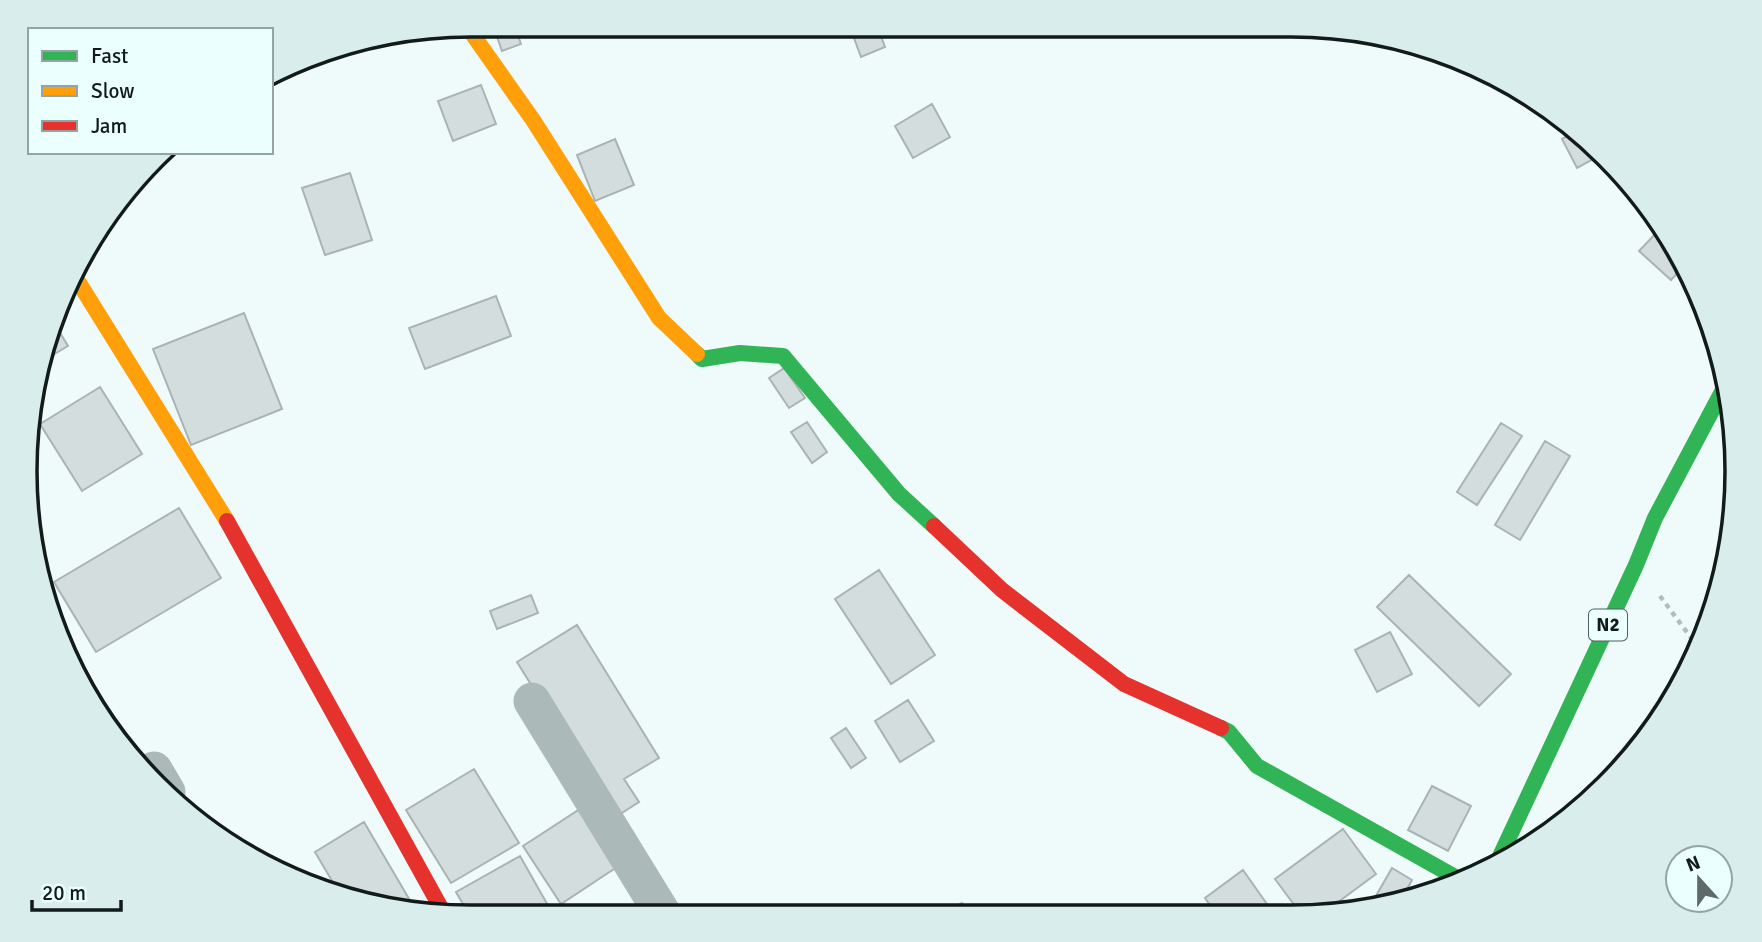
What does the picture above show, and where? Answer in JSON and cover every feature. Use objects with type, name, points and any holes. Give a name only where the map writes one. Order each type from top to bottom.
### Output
[{"type":"main road","points":[[474,37],[533,120],[659,318],[702,359],[740,353],[783,356],[899,494],[1002,590],[1124,684],[1229,732],[1256,766],[1451,874]]},
{"type":"main road","points":[[80,284],[241,544],[439,904]]},
{"type":"main road","name":"N2","points":[[1503,849],[1636,565],[1655,518],[1719,397]]},
{"type":"street","points":[[531,701],[657,905]]},
{"type":"path","points":[[1636,565],[1691,638]]},
{"type":"building","points":[[497,37],[518,37],[521,44],[502,51]]},
{"type":"building","points":[[881,37],[885,47],[861,57],[854,38]]},
{"type":"building","points":[[481,85],[496,124],[453,141],[438,101]]},
{"type":"building","points":[[932,104],[950,137],[913,158],[895,126]]},
{"type":"building","points":[[1567,136],[1593,159],[1577,168],[1562,139]]},
{"type":"building","points":[[615,139],[634,185],[595,201],[577,155]]},
{"type":"building","points":[[350,173],[372,240],[325,255],[302,188]]},
{"type":"building","points":[[1655,234],[1677,273],[1671,280],[1639,251]]},
{"type":"building","points":[[496,296],[511,336],[425,369],[409,328]]},
{"type":"building","points":[[244,313],[282,409],[191,445],[153,349]]},
{"type":"building","points":[[60,332],[68,346],[53,355]]},
{"type":"building","points":[[784,368],[805,398],[789,408],[769,378]]},
{"type":"building","points":[[100,387],[142,454],[82,491],[40,424]]},
{"type":"building","points":[[807,422],[827,452],[812,463],[791,432]]},
{"type":"building","points":[[1501,423],[1522,436],[1477,505],[1457,492]]},
{"type":"building","points":[[1545,441],[1570,456],[1520,540],[1495,525]]},
{"type":"building","points":[[179,508],[221,578],[96,652],[54,582]]},
{"type":"building","points":[[879,570],[935,655],[891,684],[835,599]]},
{"type":"building","points":[[1409,575],[1511,674],[1479,706],[1377,607]]},
{"type":"building","points":[[531,595],[538,613],[497,629],[490,611]]},
{"type":"building","points":[[577,625],[659,758],[624,779],[639,802],[614,818],[517,662]]},
{"type":"building","points":[[1390,632],[1412,674],[1377,692],[1355,650]]},
{"type":"building","points":[[908,700],[934,741],[900,762],[875,721]]},
{"type":"building","points":[[846,728],[866,758],[851,768],[831,738]]},
{"type":"building","points":[[474,769],[519,843],[451,883],[406,810]]},
{"type":"building","points":[[1432,786],[1471,806],[1448,851],[1408,830]]},
{"type":"building","points":[[580,809],[617,867],[561,904],[523,846]]},
{"type":"building","points":[[364,822],[410,901],[333,883],[315,852]]},
{"type":"building","points":[[1343,829],[1376,874],[1337,903],[1319,904],[1294,905],[1275,879]]},
{"type":"building","points":[[520,856],[548,905],[463,905],[456,892]]},
{"type":"building","points":[[1392,868],[1412,880],[1407,889],[1375,897]]},
{"type":"building","points":[[1243,870],[1268,905],[1210,905],[1205,898]]},
{"type":"traffic: fast","points":[[697,354],[702,359],[740,353],[783,356],[899,494],[934,526]]},
{"type":"traffic: fast","points":[[1503,849],[1636,565],[1655,518],[1719,397]]},
{"type":"traffic: fast","points":[[1221,728],[1229,732],[1257,766],[1451,874]]},
{"type":"traffic: slow","points":[[474,37],[533,120],[659,318],[697,354]]},
{"type":"traffic: slow","points":[[80,284],[227,521]]},
{"type":"traffic: jam","points":[[227,521],[439,904]]},
{"type":"traffic: jam","points":[[934,526],[1002,590],[1124,684],[1221,728]]}]
